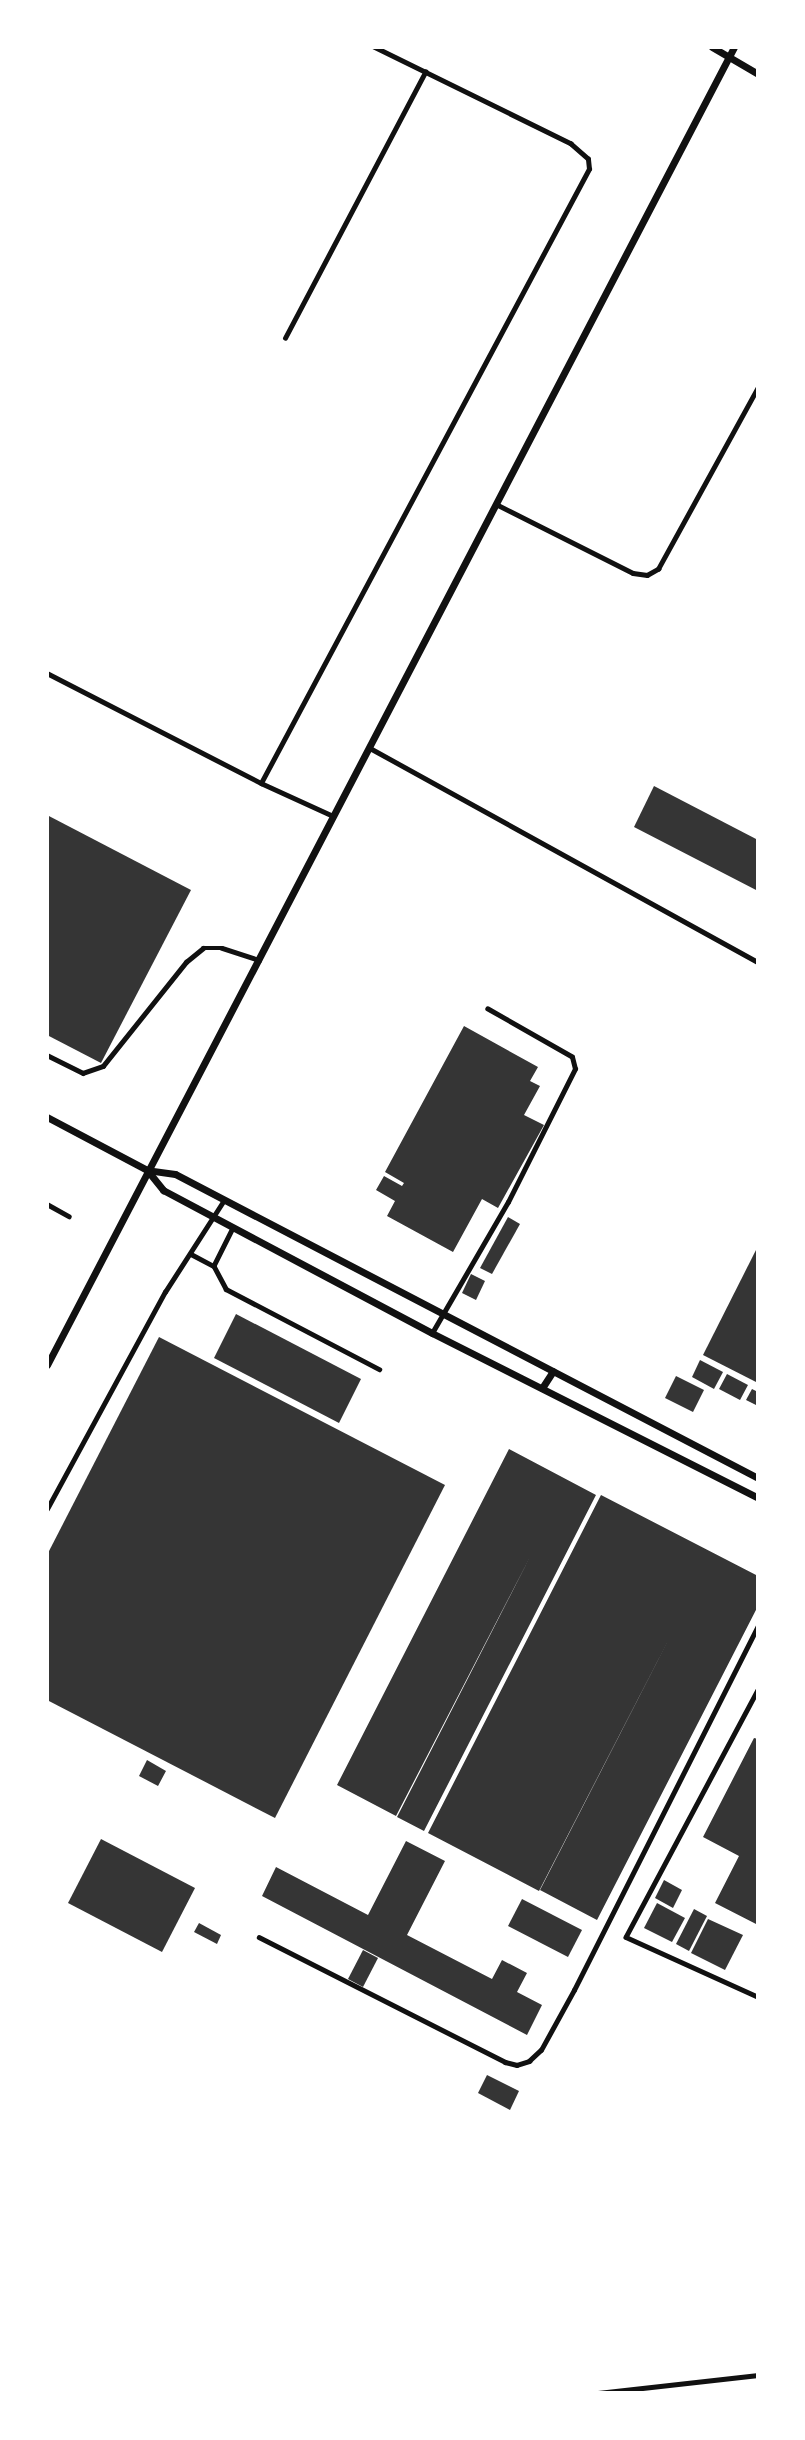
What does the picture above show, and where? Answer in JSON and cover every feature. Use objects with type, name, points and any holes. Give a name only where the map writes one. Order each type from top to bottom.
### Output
[{"type":"street","points":[[712,47],[758,74]]},
{"type":"street","points":[[47,1366],[734,47]]},
{"type":"street","points":[[47,1117],[147,1170],[174,1174],[224,1199],[758,1478]]},
{"type":"street","points":[[147,1170],[163,1190],[432,1333],[758,1498]]},
{"type":"street","points":[[542,1388],[552,1371]]},
{"type":"street","points":[[685,1461],[695,1445]]},
{"type":"lane","points":[[261,783],[589,169],[588,159],[571,144],[374,47]]},
{"type":"lane","points":[[285,338],[425,72]]},
{"type":"lane","points":[[496,504],[633,573],[647,575],[658,569],[758,387]]},
{"type":"lane","points":[[47,673],[261,783],[334,817]]},
{"type":"lane","points":[[370,748],[758,962]]},
{"type":"lane","points":[[47,1055],[83,1073],[103,1066],[186,962],[203,947],[222,948],[259,960]]},
{"type":"lane","points":[[432,1333],[508,1202],[575,1069],[572,1057],[488,1009]]},
{"type":"lane","points":[[47,1509],[165,1292],[224,1199]]},
{"type":"lane","points":[[47,1204],[69,1216]]},
{"type":"lane","points":[[214,1266],[234,1227]]},
{"type":"lane","points":[[191,1254],[214,1266],[226,1289],[379,1369]]},
{"type":"lane","points":[[258,1937],[505,2062],[517,2065],[529,2060],[541,2050],[574,1990],[758,1625]]},
{"type":"lane","points":[[758,1690],[626,1937],[758,1997]]},
{"type":"lane","points":[[598,2393],[758,2375]]},
{"type":"building","points":[[654,786],[758,840],[758,891],[634,827]]},
{"type":"building","points":[[47,815],[191,890],[101,1063],[47,1035]]},
{"type":"building","points":[[464,1026],[538,1067],[530,1081],[540,1086],[524,1115],[544,1125],[498,1208],[482,1199],[453,1252],[387,1216],[395,1201],[376,1190],[384,1176],[402,1186],[404,1183],[385,1172]]},
{"type":"building","points":[[508,1217],[520,1224],[492,1274],[480,1268]]},
{"type":"building","points":[[758,1246],[758,1383],[703,1355]]},
{"type":"building","points":[[471,1274],[485,1281],[476,1300],[462,1293]]},
{"type":"building","points":[[236,1314],[361,1379],[339,1423],[214,1358]]},
{"type":"building","points":[[159,1337],[445,1485],[275,1818],[47,1700],[47,1555]]},
{"type":"building","points":[[700,1360],[723,1372],[714,1389],[692,1377]]},
{"type":"building","points":[[727,1374],[748,1385],[740,1400],[719,1389]]},
{"type":"building","points":[[676,1376],[704,1390],[693,1412],[665,1398]]},
{"type":"building","points":[[752,1389],[758,1392],[758,1406],[746,1400]]},
{"type":"building","points":[[509,1449],[596,1495],[424,1831],[397,1817],[531,1555],[396,1816],[337,1785]]},
{"type":"building","points":[[601,1495],[758,1576],[758,1606],[597,1920],[540,1890],[674,1629],[539,1891],[428,1833]]},
{"type":"building","points":[[754,1738],[758,1739],[758,1925],[715,1903],[739,1856],[703,1837]]},
{"type":"building","points":[[147,1760],[166,1771],[158,1786],[139,1776]]},
{"type":"building","points":[[101,1839],[195,1888],[162,1952],[68,1903]]},
{"type":"building","points":[[406,1841],[445,1861],[407,1935],[492,1979],[502,1960],[527,1973],[517,1992],[542,2005],[527,2035],[262,1896],[276,1867],[368,1915]]},
{"type":"building","points":[[664,1880],[682,1890],[673,1908],[655,1898]]},
{"type":"building","points":[[522,1899],[582,1930],[568,1957],[508,1926]]},
{"type":"building","points":[[657,1903],[685,1918],[672,1942],[644,1928]]},
{"type":"building","points":[[694,1909],[707,1916],[689,1951],[676,1944]]},
{"type":"building","points":[[708,1919],[743,1935],[725,1970],[691,1953]]},
{"type":"building","points":[[199,1923],[221,1935],[217,1944],[194,1932]]},
{"type":"building","points":[[363,1950],[378,1958],[363,1987],[348,1979]]},
{"type":"building","points":[[487,2075],[519,2091],[510,2110],[478,2093]]}]
